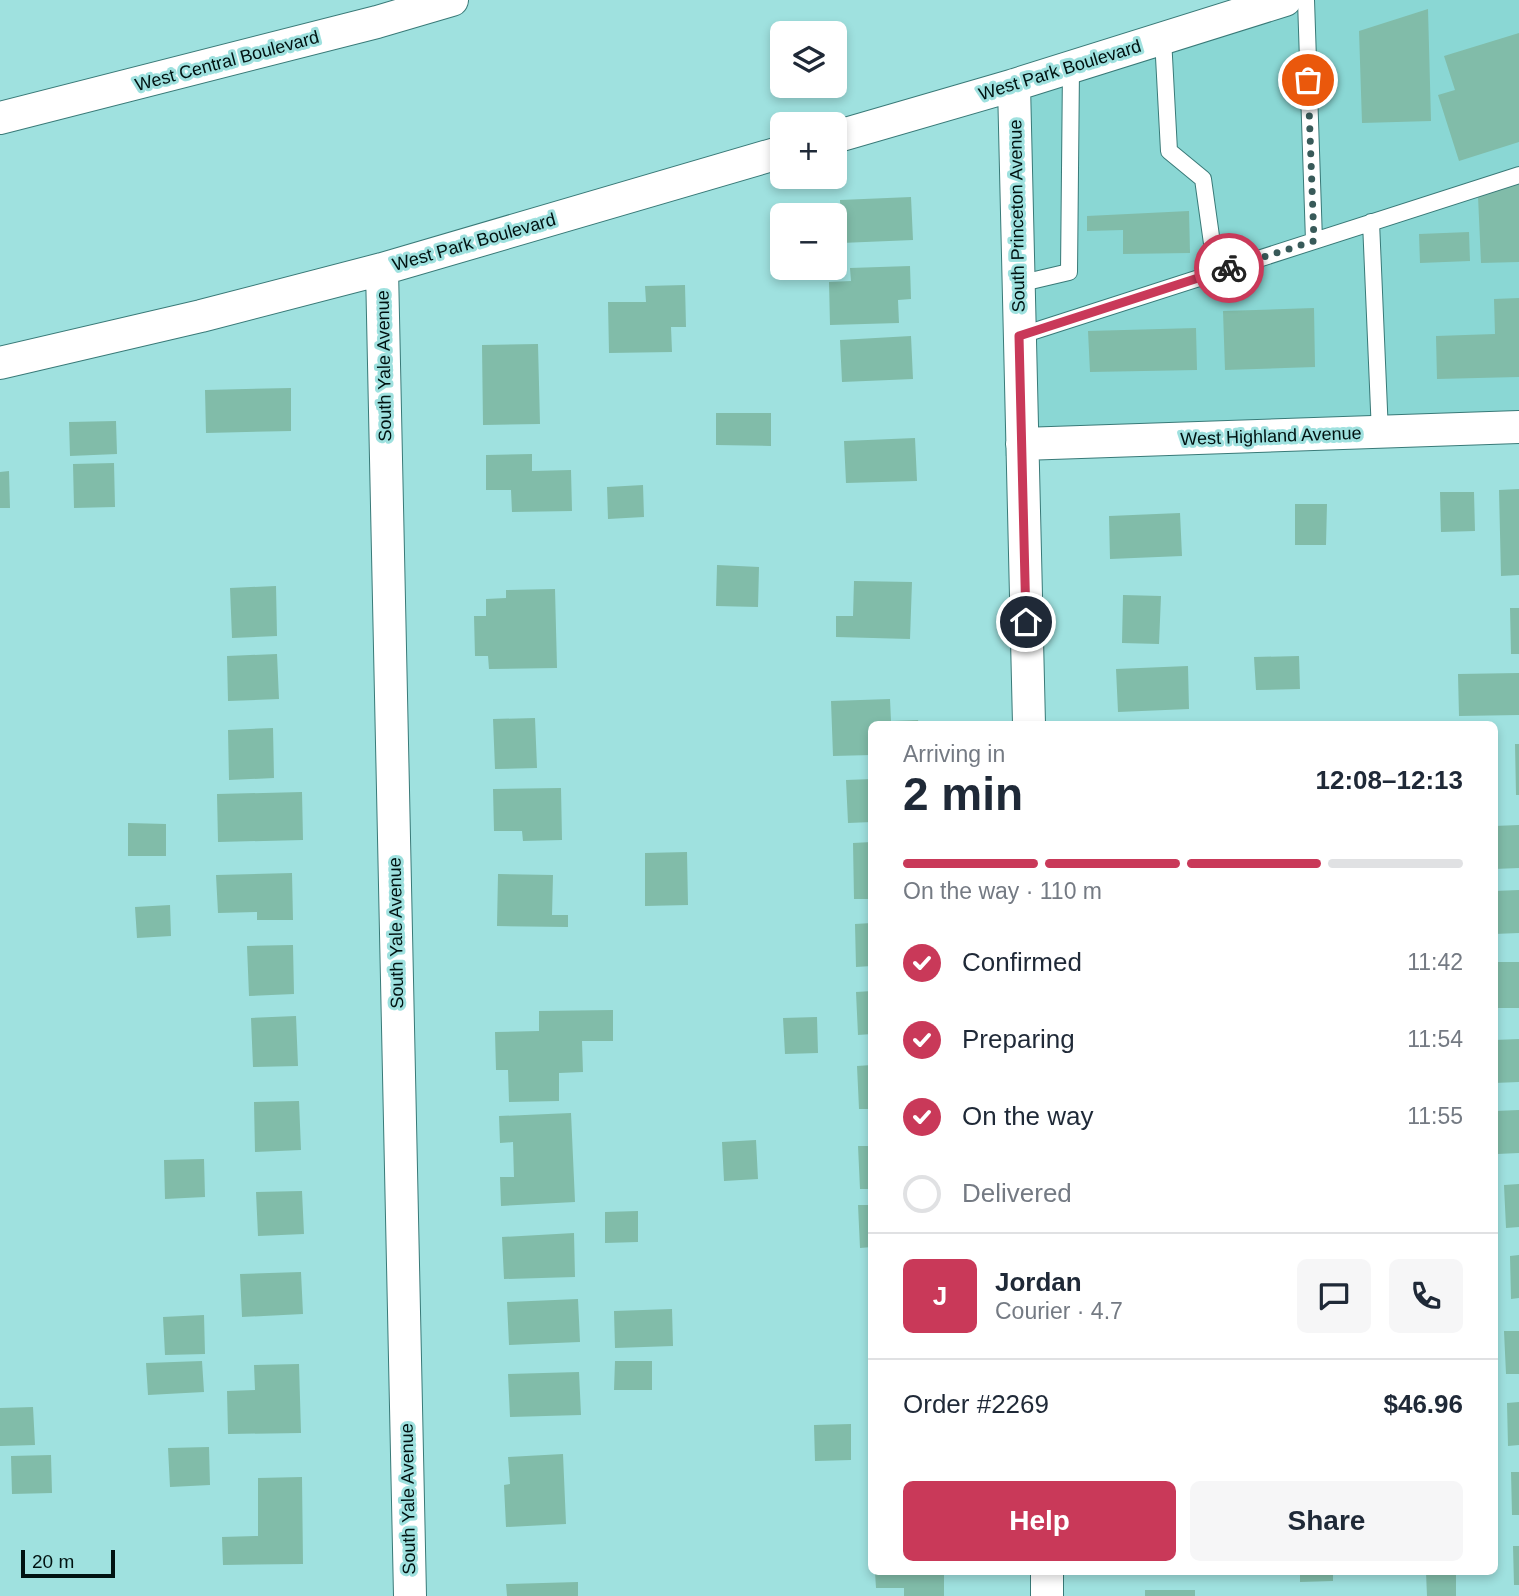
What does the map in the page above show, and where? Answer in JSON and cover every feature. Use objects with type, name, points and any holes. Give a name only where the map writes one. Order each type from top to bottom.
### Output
[{"type":"street","name":"West Central Boulevard","points":[[0,118],[377,11],[452,0]]},
{"type":"street","name":"West Park Boulevard","points":[[847,134],[1071,68],[1285,0]]},
{"type":"street","name":"South Princeton Avenue","points":[[1014,85],[1029,721]]},
{"type":"street","name":"West Park Boulevard","points":[[0,363],[201,316],[382,269],[770,156]]},
{"type":"street","name":"South Yale Avenue","points":[[382,269],[410,1596]]},
{"type":"street","name":"West Highland Avenue","points":[[1023,444],[1519,427]]},
{"type":"street","points":[[1047,1575],[1047,1596]]},
{"type":"lane","points":[[1306,0],[1314,241]]},
{"type":"lane","points":[[1163,38],[1168,150],[1203,179],[1216,272]]},
{"type":"lane","points":[[1018,284],[1069,272],[1071,68]]},
{"type":"lane","points":[[1019,336],[1519,175]]},
{"type":"lane","points":[[1371,222],[1380,433]]},
{"type":"shaded area","points":[[1306,0],[1519,0],[1519,438],[1005,456],[1002,97]]},
{"type":"building","points":[[1428,9],[1431,121],[1362,123],[1359,31]]},
{"type":"building","points":[[1519,33],[1519,142],[1459,161],[1438,95],[1455,90],[1444,56]]},
{"type":"building","points":[[1519,183],[1519,262],[1481,263],[1478,196]]},
{"type":"building","points":[[911,197],[913,240],[847,243],[847,203],[840,203],[840,200]]},
{"type":"building","points":[[1189,211],[1190,253],[1123,254],[1123,230],[1087,231],[1087,216]]},
{"type":"building","points":[[1469,232],[1470,261],[1420,263],[1419,234]]},
{"type":"building","points":[[910,266],[911,299],[898,300],[899,323],[830,325],[829,282],[851,281],[850,268]]},
{"type":"building","points":[[685,285],[686,327],[671,327],[672,352],[609,353],[608,302],[646,302],[645,286]]},
{"type":"building","points":[[1519,298],[1519,377],[1437,379],[1436,336],[1495,334],[1494,299]]},
{"type":"building","points":[[1314,308],[1315,367],[1225,370],[1223,311]]},
{"type":"building","points":[[1196,328],[1197,370],[1090,372],[1088,331]]},
{"type":"building","points":[[911,336],[913,379],[842,382],[840,340]]},
{"type":"building","points":[[538,344],[540,424],[483,425],[482,345]]},
{"type":"building","points":[[291,388],[291,431],[206,433],[205,390]]},
{"type":"building","points":[[716,413],[771,413],[771,446],[716,445]]},
{"type":"building","points":[[116,421],[117,454],[70,456],[69,422]]},
{"type":"building","points":[[915,438],[917,481],[846,483],[844,441]]},
{"type":"building","points":[[532,454],[532,471],[571,470],[572,511],[512,512],[511,490],[486,490],[486,455]]},
{"type":"building","points":[[114,463],[115,507],[74,508],[73,464]]},
{"type":"building","points":[[9,471],[10,508],[0,508],[0,472]]},
{"type":"building","points":[[643,485],[644,517],[608,519],[607,487]]},
{"type":"building","points":[[1519,489],[1519,575],[1501,576],[1499,490]]},
{"type":"building","points":[[1440,492],[1474,492],[1475,531],[1441,532]]},
{"type":"building","points":[[1295,504],[1327,504],[1326,545],[1295,545]]},
{"type":"building","points":[[1180,513],[1182,556],[1110,559],[1109,516]]},
{"type":"building","points":[[717,565],[759,567],[758,607],[716,606]]},
{"type":"building","points":[[854,581],[912,582],[910,639],[836,637],[836,616],[853,616]]},
{"type":"building","points":[[276,586],[277,636],[232,638],[230,588]]},
{"type":"building","points":[[555,589],[557,668],[489,669],[488,656],[475,656],[474,616],[486,616],[486,599],[506,598],[506,590]]},
{"type":"building","points":[[1123,595],[1161,596],[1159,644],[1122,643]]},
{"type":"building","points":[[1510,608],[1519,608],[1519,654],[1511,654]]},
{"type":"building","points":[[277,654],[279,699],[228,701],[227,656]]},
{"type":"building","points":[[1299,656],[1300,689],[1256,690],[1254,657]]},
{"type":"building","points":[[1188,666],[1189,709],[1118,712],[1116,669]]},
{"type":"building","points":[[1519,673],[1519,715],[1459,716],[1458,674]]},
{"type":"building","points":[[890,699],[891,721],[868,721],[868,755],[833,756],[831,701]]},
{"type":"building","points":[[535,718],[537,768],[495,769],[493,719]]},
{"type":"building","points":[[273,728],[274,778],[229,780],[228,730]]},
{"type":"building","points":[[1515,744],[1519,744],[1519,795],[1516,795]]},
{"type":"building","points":[[868,779],[868,822],[848,823],[846,780]]},
{"type":"building","points":[[561,788],[562,840],[523,841],[522,831],[494,831],[493,789]]},
{"type":"building","points":[[302,792],[303,840],[218,842],[217,794]]},
{"type":"building","points":[[128,823],[166,824],[166,856],[128,856]]},
{"type":"building","points":[[1519,825],[1519,868],[1498,869],[1498,826]]},
{"type":"building","points":[[868,842],[868,899],[854,899],[853,843]]},
{"type":"building","points":[[687,852],[688,905],[645,906],[645,853]]},
{"type":"building","points":[[292,873],[293,920],[257,920],[257,912],[218,913],[216,875]]},
{"type":"building","points":[[498,874],[553,875],[552,915],[568,915],[568,927],[497,926]]},
{"type":"building","points":[[1519,890],[1519,933],[1498,934],[1498,891]]},
{"type":"building","points":[[170,905],[171,936],[137,938],[135,907]]},
{"type":"building","points":[[868,923],[868,966],[856,967],[855,924]]},
{"type":"building","points":[[293,945],[294,994],[249,996],[247,946]]},
{"type":"building","points":[[1498,962],[1519,962],[1519,1008],[1498,1008]]},
{"type":"building","points":[[868,991],[868,1034],[858,1035],[856,992]]},
{"type":"building","points":[[613,1010],[613,1041],[582,1041],[583,1072],[559,1073],[559,1101],[509,1102],[508,1070],[496,1070],[495,1032],[539,1031],[539,1011]]},
{"type":"building","points":[[296,1016],[298,1066],[253,1067],[251,1018]]},
{"type":"building","points":[[817,1017],[818,1053],[785,1054],[783,1018]]},
{"type":"building","points":[[1519,1039],[1519,1082],[1498,1083],[1498,1040]]},
{"type":"building","points":[[868,1065],[868,1109],[859,1109],[857,1066]]},
{"type":"building","points":[[299,1101],[301,1150],[255,1152],[254,1102]]},
{"type":"building","points":[[1519,1110],[1519,1153],[1498,1154],[1498,1111]]},
{"type":"building","points":[[571,1113],[575,1202],[501,1206],[500,1177],[514,1177],[513,1142],[500,1143],[499,1116]]},
{"type":"building","points":[[756,1140],[758,1179],[724,1181],[722,1142]]},
{"type":"building","points":[[858,1146],[868,1146],[868,1189],[860,1189]]},
{"type":"building","points":[[204,1159],[205,1197],[165,1199],[164,1160]]},
{"type":"building","points":[[1519,1184],[1519,1227],[1506,1228],[1504,1185]]},
{"type":"building","points":[[302,1191],[304,1234],[258,1236],[256,1192]]},
{"type":"building","points":[[858,1205],[868,1205],[868,1247],[860,1248]]},
{"type":"building","points":[[638,1211],[638,1242],[605,1243],[605,1212]]},
{"type":"building","points":[[574,1233],[575,1277],[504,1279],[502,1237]]},
{"type":"building","points":[[1519,1255],[1519,1298],[1511,1299],[1510,1256]]},
{"type":"building","points":[[301,1272],[303,1314],[242,1317],[240,1274]]},
{"type":"building","points":[[578,1299],[580,1342],[509,1345],[507,1302]]},
{"type":"building","points":[[672,1309],[673,1346],[615,1348],[614,1311]]},
{"type":"building","points":[[204,1315],[205,1354],[165,1355],[163,1317]]},
{"type":"building","points":[[1504,1331],[1519,1331],[1519,1374],[1506,1374]]},
{"type":"building","points":[[202,1361],[204,1392],[148,1395],[146,1363]]},
{"type":"building","points":[[615,1361],[652,1361],[652,1390],[614,1390]]},
{"type":"building","points":[[299,1364],[301,1433],[228,1434],[227,1391],[255,1390],[254,1365]]},
{"type":"building","points":[[579,1372],[581,1415],[510,1417],[508,1374]]},
{"type":"building","points":[[1519,1402],[1519,1445],[1508,1446],[1507,1403]]},
{"type":"building","points":[[33,1407],[35,1445],[0,1446],[0,1408]]},
{"type":"building","points":[[851,1424],[851,1460],[815,1461],[814,1425]]},
{"type":"building","points":[[209,1447],[210,1485],[170,1487],[168,1448]]},
{"type":"building","points":[[563,1454],[566,1524],[506,1527],[504,1485],[510,1484],[508,1457]]},
{"type":"building","points":[[51,1455],[52,1493],[12,1494],[11,1456]]},
{"type":"building","points":[[1511,1472],[1519,1472],[1519,1515],[1512,1515]]},
{"type":"building","points":[[302,1477],[303,1564],[223,1565],[222,1537],[258,1536],[258,1478]]},
{"type":"building","points":[[1513,1546],[1519,1546],[1519,1585],[1514,1585]]},
{"type":"building","points":[[875,1575],[944,1575],[944,1596],[904,1596],[904,1588],[876,1588]]},
{"type":"building","points":[[1300,1575],[1333,1575],[1333,1581],[1300,1582]]},
{"type":"building","points":[[1426,1575],[1456,1575],[1456,1596],[1427,1596]]},
{"type":"building","points":[[578,1582],[578,1596],[507,1596],[506,1584]]},
{"type":"building","points":[[1145,1590],[1195,1590],[1195,1596],[1145,1596]]},
{"type":"way so far","points":[[1229,268],[1314,241],[1308,80]]},
{"type":"route","points":[[1026,622],[1019,336],[1229,268]]}]
